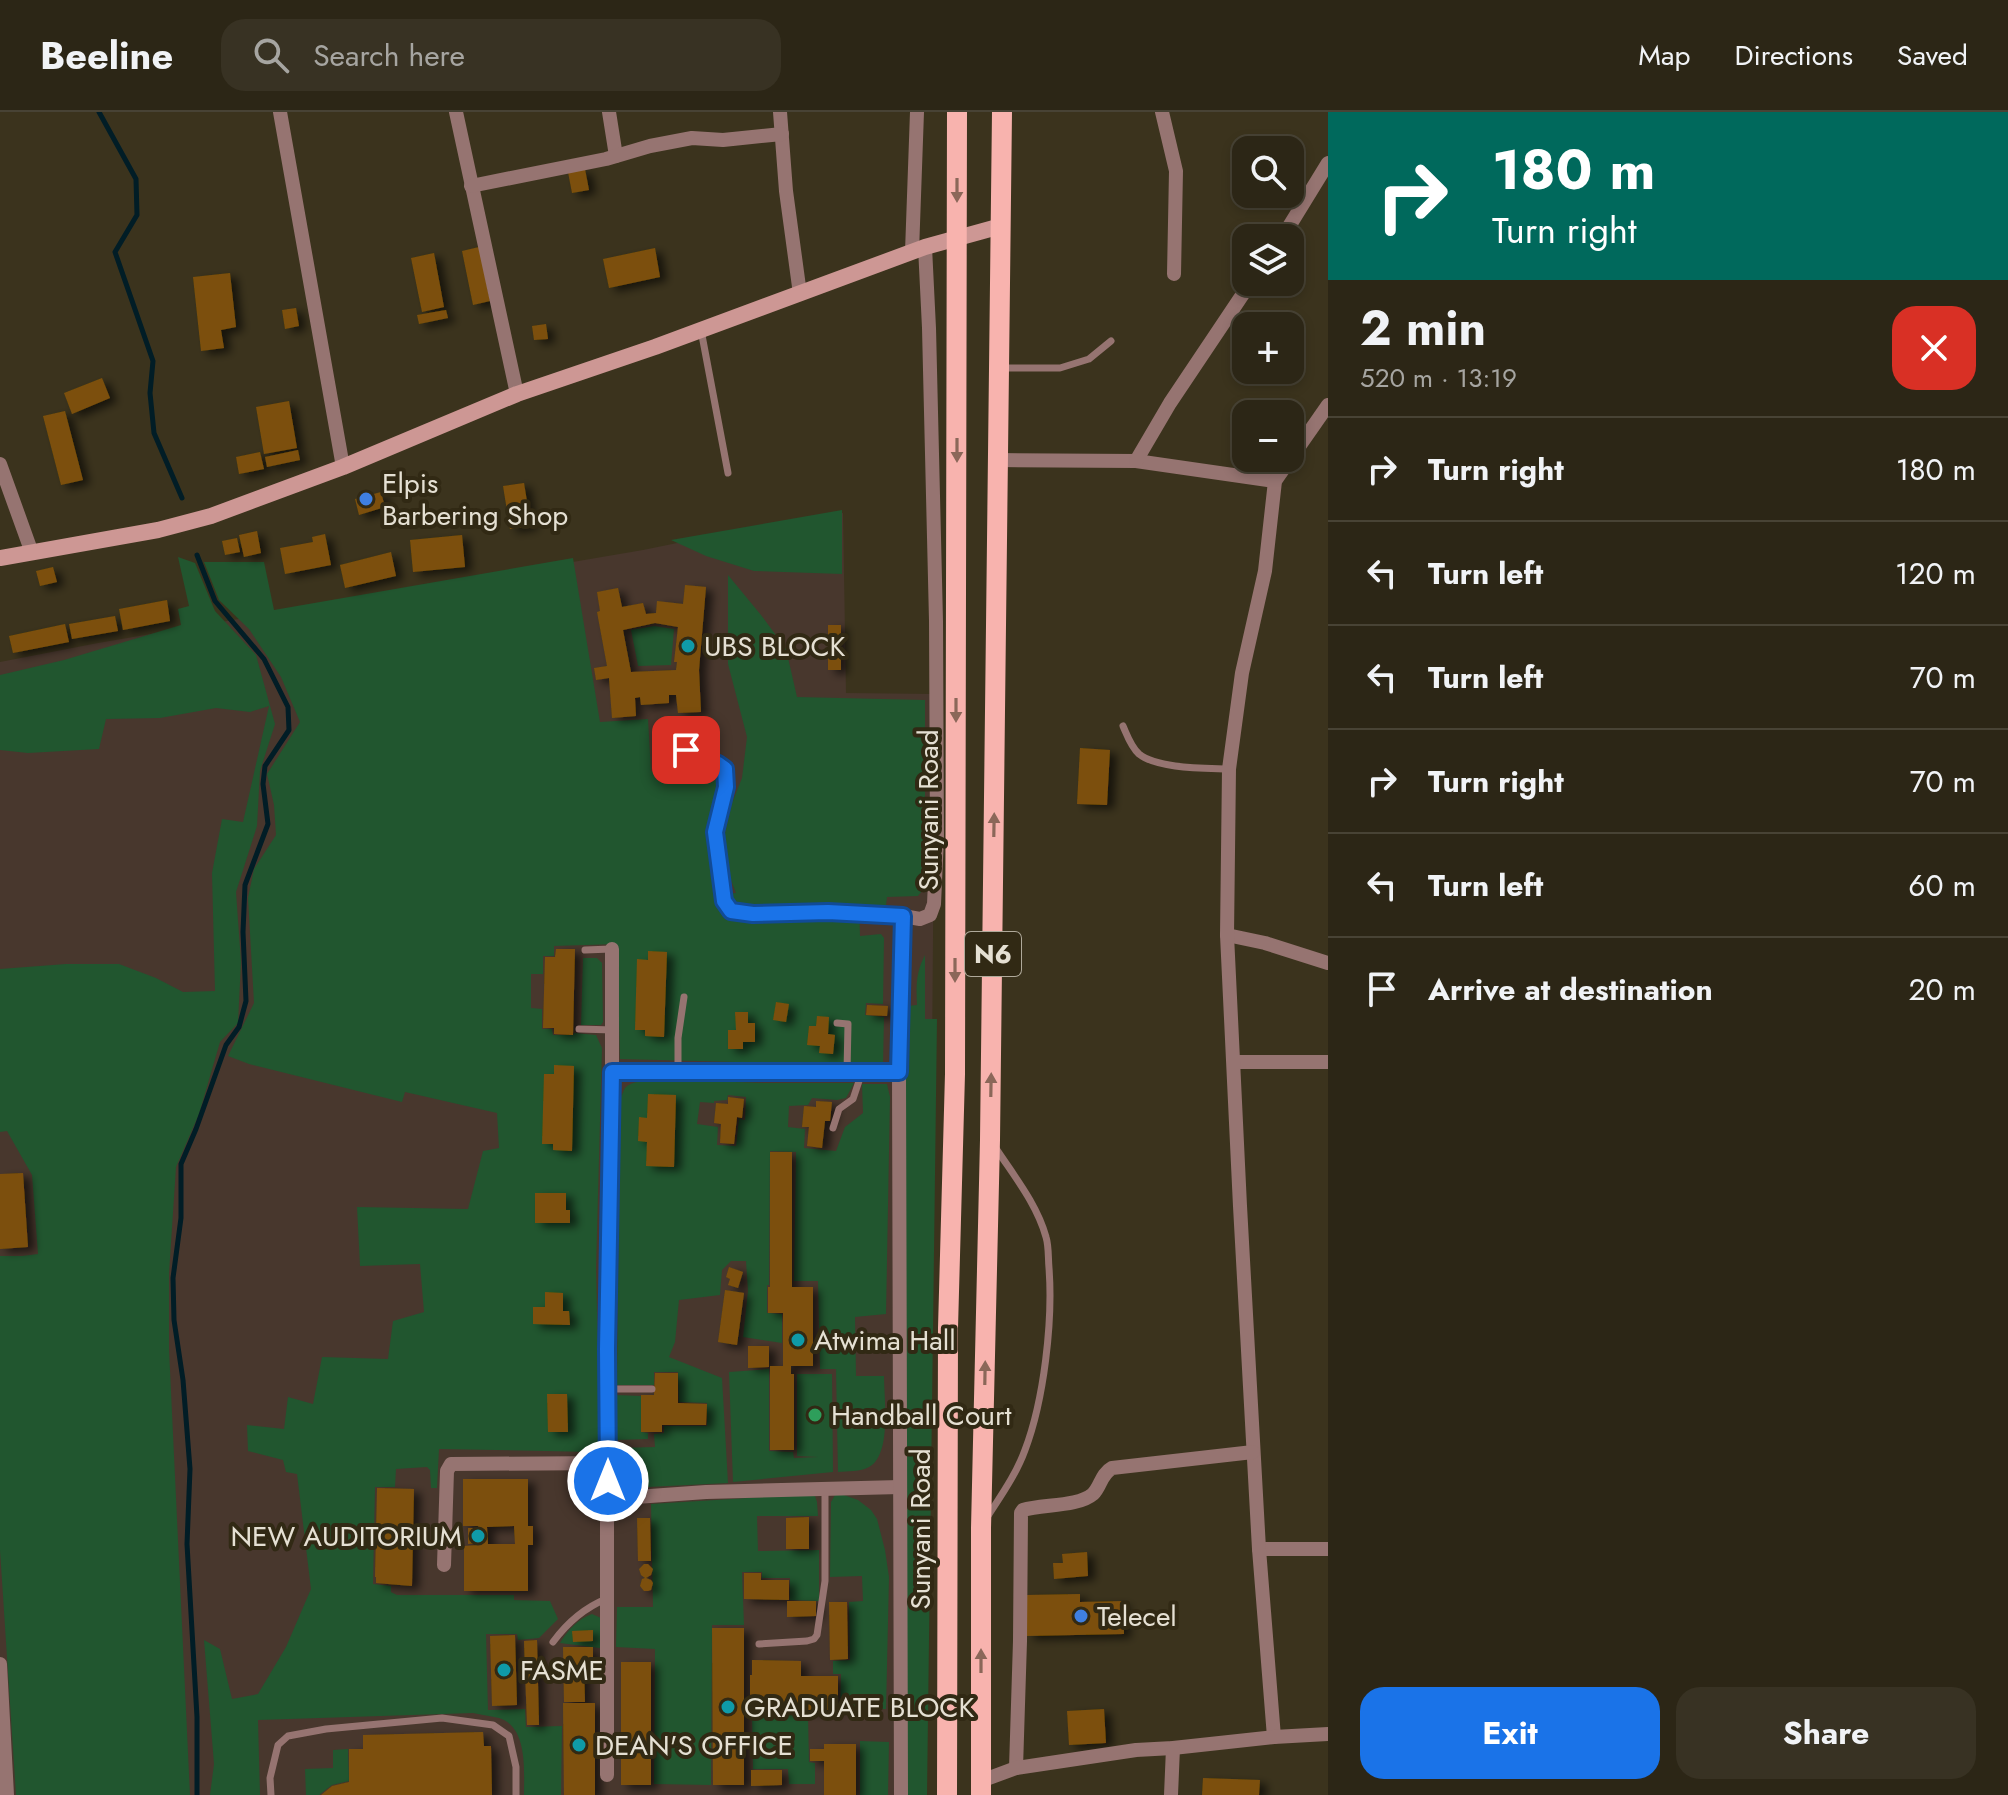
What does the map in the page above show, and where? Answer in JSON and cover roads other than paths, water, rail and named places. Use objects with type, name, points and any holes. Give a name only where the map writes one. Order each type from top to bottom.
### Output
[{"type":"main road","name":"Sunyani Road","points":[[947,1795],[948,1328],[955,1074],[957,112]]},
{"type":"main road","name":"N6","points":[[981,1788],[981,1528],[990,1140],[1002,112]]},
{"type":"main road","points":[[947,1565],[981,1528]]},
{"type":"street","points":[[280,112],[343,467]]},
{"type":"street","points":[[456,112],[517,394]]},
{"type":"street","points":[[609,112],[616,156]]},
{"type":"street","points":[[780,112],[786,191],[800,294]]},
{"type":"street","points":[[901,1795],[899,1072],[903,916],[920,919],[930,915],[934,904],[937,838],[929,328],[918,250],[917,112]]},
{"type":"street","points":[[1162,112],[1176,171],[1174,274]]},
{"type":"street","points":[[471,186],[692,138],[723,140],[782,134]]},
{"type":"street","points":[[1291,224],[1328,163]]},
{"type":"street","points":[[0,558],[198,520],[343,467],[517,394],[918,250],[1001,226]]},
{"type":"street","points":[[1136,461],[1170,403],[1242,296]]},
{"type":"street","points":[[1274,1737],[1253,1452],[1227,935],[1229,769],[1242,673],[1265,571],[1275,481],[1328,405]]},
{"type":"street","points":[[998,460],[1136,461],[1275,481]]},
{"type":"street","points":[[0,465],[32,553]]},
{"type":"street","points":[[1227,935],[1265,943],[1328,963]]},
{"type":"street","points":[[607,1775],[612,949]]},
{"type":"street","points":[[1234,1062],[1328,1062]]},
{"type":"street","points":[[612,1072],[899,1072]]},
{"type":"street","points":[[1016,1768],[1023,1510],[1085,1499],[1095,1492],[1105,1472],[1112,1468],[1253,1452]]},
{"type":"street","points":[[444,1565],[447,1471],[451,1464],[608,1463]]},
{"type":"street","points":[[608,1499],[706,1492],[900,1487]]},
{"type":"street","points":[[1259,1549],[1328,1549]]},
{"type":"street","points":[[0,1664],[7,1795]]},
{"type":"street","points":[[981,1788],[1016,1768],[1136,1750],[1328,1734]]},
{"type":"street","points":[[1171,1795],[1173,1748]]},
{"type":"lane","points":[[701,330],[728,473]]},
{"type":"lane","points":[[999,367],[1060,368],[1089,359],[1111,341]]},
{"type":"lane","points":[[1123,726],[1141,756],[1191,768],[1229,769]]},
{"type":"lane","points":[[686,750],[725,769],[726,787],[715,832],[724,901],[731,911],[903,916]]},
{"type":"lane","points":[[585,950],[612,949]]},
{"type":"lane","points":[[678,1072],[678,1038],[684,997]]},
{"type":"lane","points":[[833,1128],[839,1109],[853,1099],[854,1072],[848,1024],[837,1023]]},
{"type":"lane","points":[[579,1029],[613,1030]]},
{"type":"lane","points":[[981,1528],[1025,1451],[1036,1416],[1044,1370],[1051,1289],[1047,1239],[1036,1209],[990,1140]]},
{"type":"lane","points":[[608,1389],[652,1389]]},
{"type":"lane","points":[[759,1644],[807,1641],[817,1635],[825,1581],[825,1489]]},
{"type":"lane","points":[[553,1642],[585,1610],[608,1598]]},
{"type":"lane","points":[[271,1795],[270,1778],[278,1745],[288,1736],[326,1729],[442,1718],[493,1725],[509,1736],[516,1767],[516,1795]]},
{"type":"waterway","points":[[99,112],[136,179],[137,215],[115,252],[153,361],[150,393],[154,433],[182,498]]},
{"type":"waterway","points":[[197,555],[215,601],[264,659],[288,707],[289,730],[265,766],[263,784],[268,824],[245,885],[243,932],[246,1001],[239,1027],[226,1045],[181,1164],[181,1218],[173,1278],[174,1320],[183,1380],[190,1469],[187,1544],[197,1717],[197,1795]]},
{"type":"place","name":"Elpis Barbering Shop","points":[[366,499]]},
{"type":"place","name":"UBS BLOCK","points":[[688,646]]},
{"type":"place","name":"Atwima Hall","points":[[798,1340]]},
{"type":"place","name":"Handball Court","points":[[815,1415]]},
{"type":"place","name":"NEW AUDITORIUM","points":[[478,1536]]},
{"type":"place","name":"Telecel","points":[[1081,1616]]},
{"type":"place","name":"FASME","points":[[504,1670]]},
{"type":"place","name":"GRADUATE BLOCK","points":[[728,1707]]},
{"type":"place","name":"DEAN'S OFFICE","points":[[579,1745]]}]
